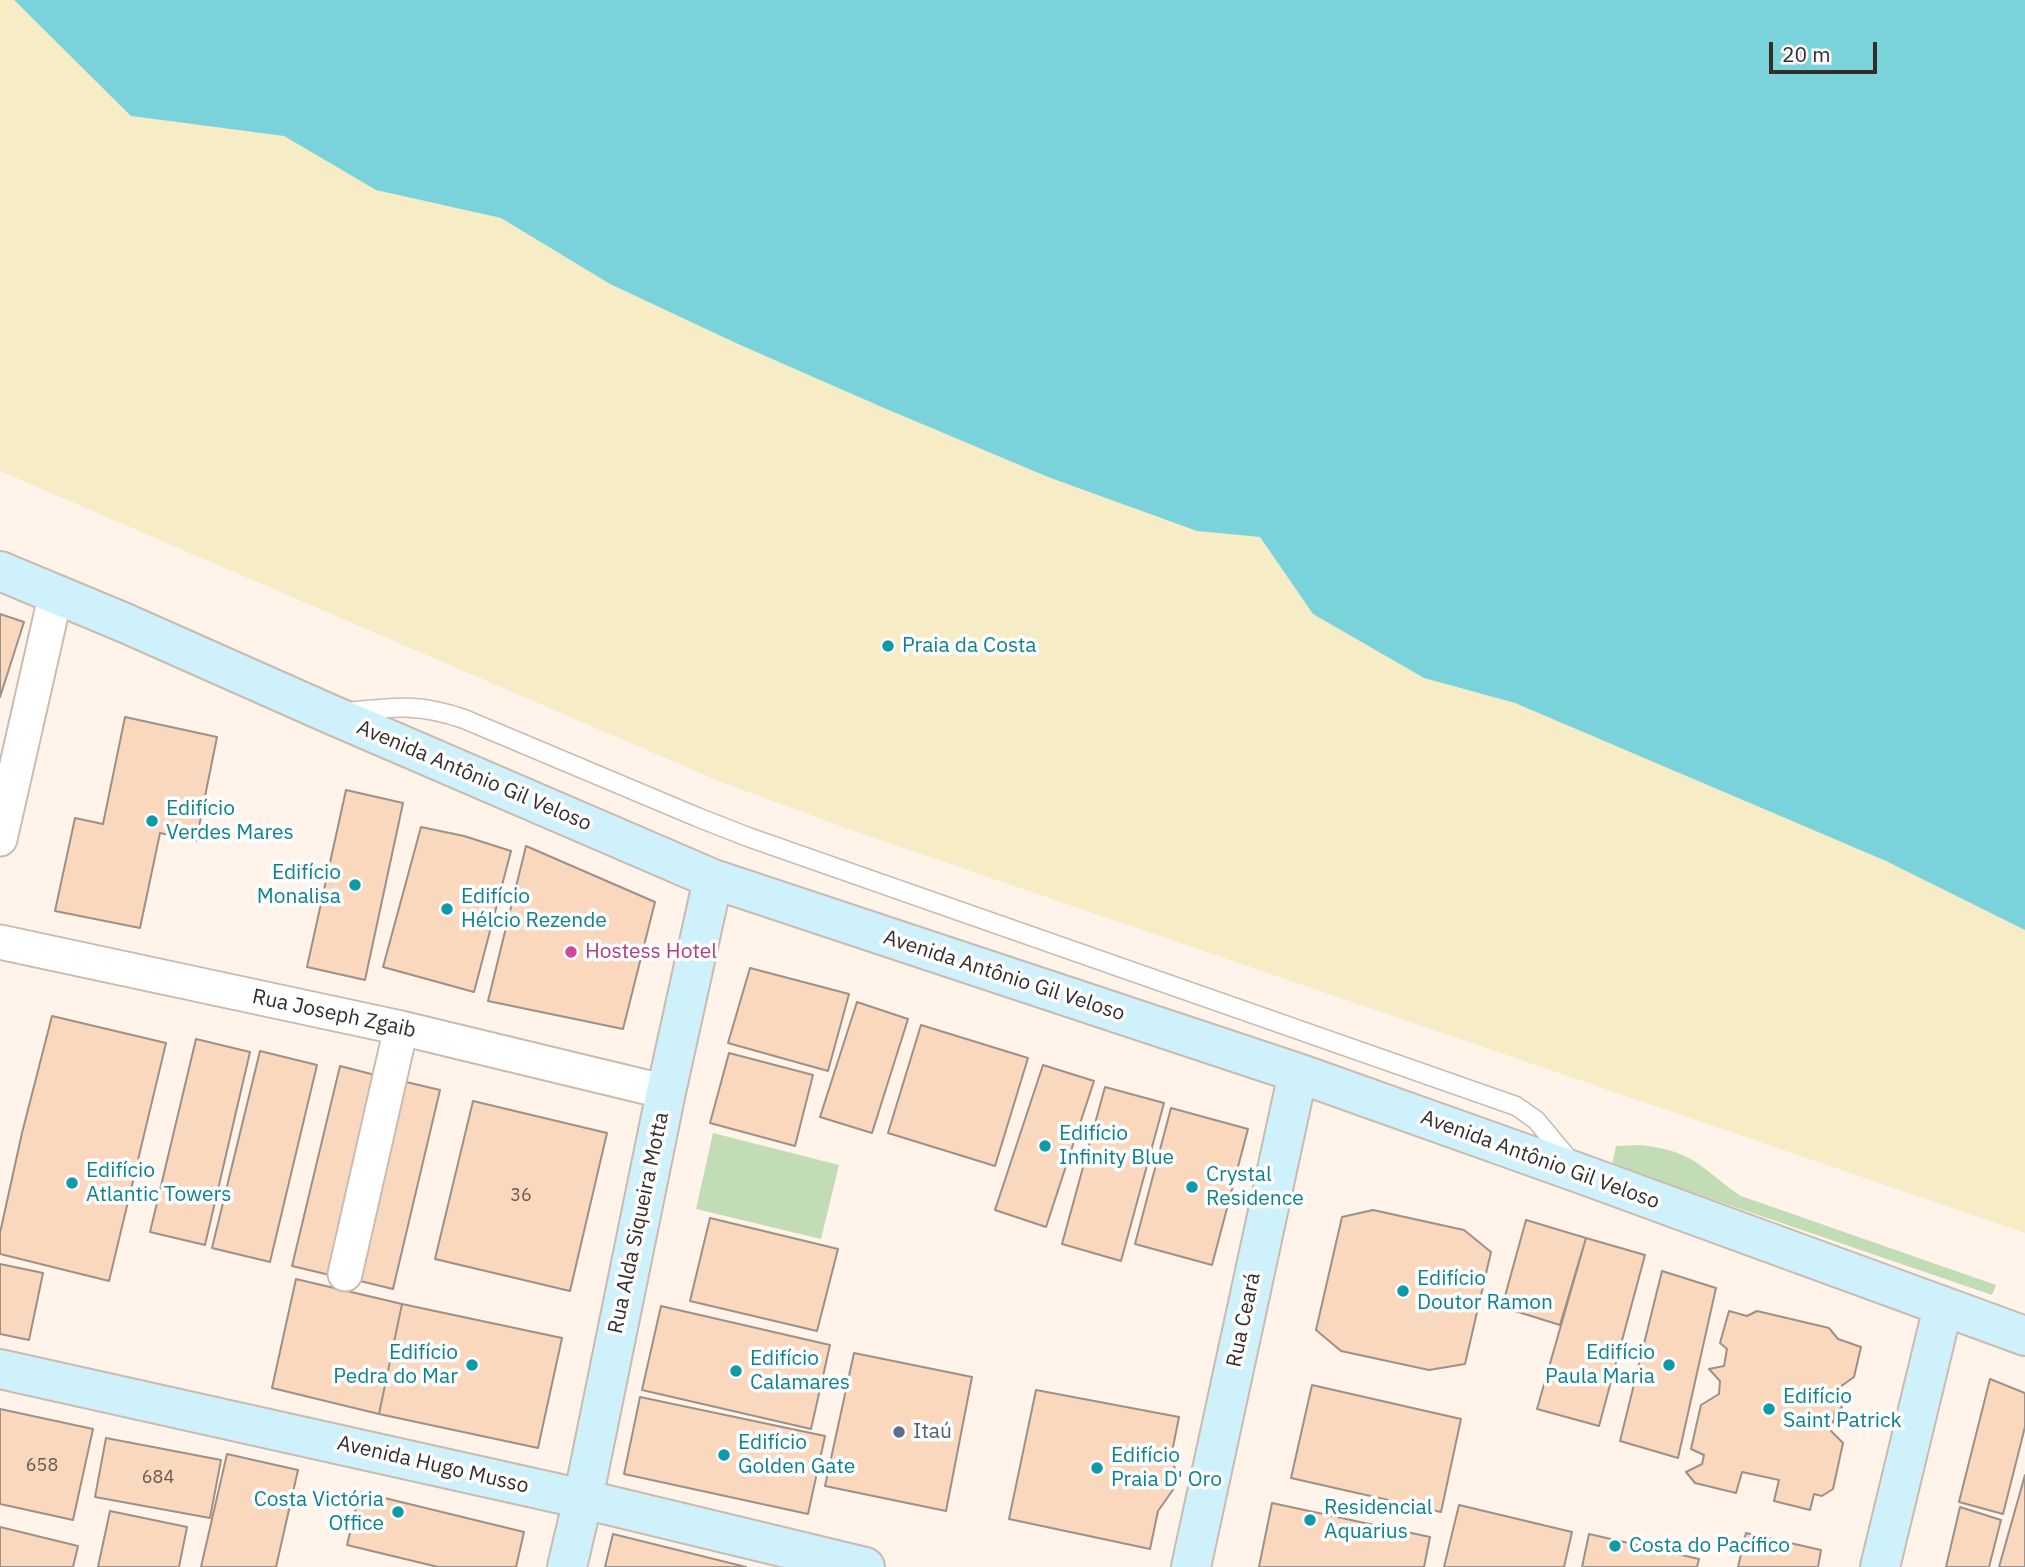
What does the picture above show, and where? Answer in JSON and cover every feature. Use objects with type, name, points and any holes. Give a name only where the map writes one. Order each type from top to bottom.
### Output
[{"type":"main road","name":"Avenida Antônio Gil Veloso","points":[[0,571],[713,879],[1298,1073],[2025,1336]]},
{"type":"main road","name":"Rua Alda Siqueira Motta","points":[[567,1567],[713,879]]},
{"type":"main road","name":"Rua Ceará","points":[[1191,1567],[1298,1073]]},
{"type":"main road","points":[[1880,1567],[1943,1307]]},
{"type":"main road","name":"Avenida Hugo Musso","points":[[0,1369],[583,1499],[865,1567]]},
{"type":"street","points":[[0,839],[56,593]]},
{"type":"street","name":"Rua Joseph Zgaib","points":[[0,942],[401,1028],[666,1092]]},
{"type":"street","points":[[345,1274],[401,1028]]},
{"type":"lane","points":[[330,714],[396,707],[445,712],[748,837],[1516,1106],[1536,1120],[1579,1173]]},
{"type":"green space","points":[[713,1133],[839,1165],[821,1239],[696,1209]]},
{"type":"green space","points":[[1639,1145],[1684,1155],[1741,1196],[1996,1285],[1992,1295],[1612,1165],[1616,1146]]},
{"type":"sand","name":"Praia da Costa","points":[[0,0],[14,0],[132,116],[284,136],[376,190],[501,218],[610,284],[738,344],[1048,477],[1197,531],[1260,537],[1313,614],[1424,678],[1515,703],[1886,861],[2025,930],[2025,1233],[857,832],[721,782],[0,471]]},
{"type":"water","points":[[14,0],[2025,0],[2025,930],[1886,861],[1515,703],[1424,678],[1313,614],[1260,537],[1197,531],[1048,477],[738,344],[610,284],[501,218],[376,190],[284,136],[131,116]]},
{"type":"building","points":[[0,614],[24,622],[0,697]]},
{"type":"building","name":"Edifício Verdes Mares","points":[[125,717],[217,737],[196,841],[160,833],[140,928],[55,911],[75,818],[103,824]]},
{"type":"building","name":"Edifício Monalisa","points":[[346,790],[403,803],[365,980],[307,967]]},
{"type":"building","name":"Edifício Hélcio Rezende","points":[[421,827],[464,836],[511,851],[474,992],[383,967]]},
{"type":"building","name":"Hostess Hotel","points":[[526,846],[655,902],[623,1029],[488,1001]]},
{"type":"building","points":[[750,968],[849,994],[828,1071],[728,1043]]},
{"type":"building","points":[[857,1002],[908,1019],[872,1133],[820,1117]]},
{"type":"building","name":"Edifício Atlantic Towers","points":[[52,1016],[166,1043],[109,1281],[0,1254],[0,1233]]},
{"type":"building","points":[[921,1025],[1028,1058],[995,1166],[888,1133]]},
{"type":"building","points":[[196,1039],[250,1052],[205,1245],[150,1232]]},
{"type":"building","points":[[260,1051],[317,1065],[270,1262],[212,1248]]},
{"type":"building","points":[[729,1053],[813,1075],[795,1146],[710,1123]]},
{"type":"building","name":"Edifício Infinity Blue","points":[[1043,1065],[1094,1081],[1046,1227],[995,1210]]},
{"type":"building","points":[[340,1066],[383,1077],[334,1276],[292,1266]]},
{"type":"building","points":[[402,1081],[440,1090],[393,1289],[356,1280]]},
{"type":"building","points":[[1105,1087],[1164,1103],[1121,1261],[1062,1244]]},
{"type":"building","points":[[473,1101],[607,1133],[570,1291],[435,1259]]},
{"type":"building","name":"Crystal Residence","points":[[1171,1108],[1248,1129],[1212,1265],[1135,1244]]},
{"type":"building","name":"Edifício Doutor Ramon","points":[[1373,1210],[1464,1230],[1491,1252],[1465,1364],[1429,1370],[1341,1351],[1316,1330],[1342,1217]]},
{"type":"building","points":[[710,1218],[838,1249],[817,1331],[690,1301]]},
{"type":"building","points":[[1526,1220],[1586,1238],[1560,1325],[1502,1307]]},
{"type":"building","points":[[1586,1238],[1645,1255],[1599,1426],[1537,1409]]},
{"type":"building","points":[[0,1264],[43,1273],[29,1340],[0,1334]]},
{"type":"building","name":"Edifício Paula Maria","points":[[1662,1271],[1716,1288],[1678,1458],[1620,1441]]},
{"type":"building","points":[[296,1279],[402,1304],[379,1414],[272,1388]]},
{"type":"building","name":"Edifício Pedra do Mar","points":[[402,1304],[562,1338],[538,1448],[379,1414]]},
{"type":"building","name":"Edifício Calamares","points":[[661,1306],[830,1345],[811,1429],[642,1390]]},
{"type":"building","name":"Edifício Saint Patrick","points":[[1729,1311],[1747,1316],[1757,1311],[1829,1328],[1838,1339],[1861,1347],[1854,1377],[1840,1387],[1838,1398],[1842,1408],[1835,1411],[1831,1431],[1843,1443],[1833,1489],[1822,1496],[1814,1494],[1810,1510],[1774,1501],[1779,1480],[1742,1472],[1736,1493],[1695,1483],[1686,1472],[1702,1464],[1704,1455],[1691,1449],[1701,1405],[1719,1394],[1720,1381],[1709,1369],[1724,1366],[1727,1349],[1720,1343]]},
{"type":"building","name":"Itaú","points":[[854,1353],[972,1377],[946,1511],[825,1486]]},
{"type":"building","points":[[1990,1379],[2025,1393],[2025,1427],[2003,1514],[1959,1502]]},
{"type":"building","points":[[1312,1385],[1461,1419],[1441,1512],[1291,1478]]},
{"type":"building","name":"Edifício Praia D' Oro","points":[[1036,1390],[1179,1417],[1172,1452],[1177,1484],[1158,1511],[1150,1549],[1009,1519]]},
{"type":"building","name":"Edifício Golden Gate","points":[[640,1397],[825,1436],[808,1514],[624,1474]]},
{"type":"building","points":[[0,1409],[93,1429],[73,1520],[0,1504]]},
{"type":"building","points":[[106,1438],[221,1460],[210,1518],[95,1497]]},
{"type":"building","points":[[227,1454],[298,1470],[276,1567],[201,1567]]},
{"type":"building","points":[[2025,1475],[2025,1567],[1999,1567]]},
{"type":"building","name":"Costa Victória Office","points":[[360,1492],[524,1532],[516,1567],[438,1567],[347,1545]]},
{"type":"building","name":"Residencial Aquarius","points":[[1272,1503],[1430,1537],[1424,1567],[1259,1567]]},
{"type":"building","points":[[1459,1505],[1572,1532],[1564,1567],[1444,1567]]},
{"type":"building","points":[[1960,1507],[2001,1520],[1989,1567],[1946,1567]]},
{"type":"building","points":[[110,1511],[187,1527],[179,1567],[98,1567]]},
{"type":"building","points":[[0,1527],[78,1546],[73,1567],[0,1567]]},
{"type":"building","points":[[1746,1533],[1821,1550],[1818,1567],[1738,1567]]},
{"type":"building","points":[[613,1534],[746,1567],[605,1567]]},
{"type":"building","name":"Costa do Pacífico","points":[[1589,1534],[1699,1559],[1697,1567],[1582,1567]]},
{"type":"place","name":"Praia da Costa","points":[[888,646]]},
{"type":"place","name":"Edifício Verdes Mares","points":[[152,821]]},
{"type":"place","name":"Edifício Monalisa","points":[[355,885]]},
{"type":"place","name":"Edifício Hélcio Rezende","points":[[447,909]]},
{"type":"place","name":"Hostess Hotel","points":[[571,952]]},
{"type":"place","name":"Edifício Infinity Blue","points":[[1045,1146]]},
{"type":"place","name":"Edifício Atlantic Towers","points":[[72,1183]]},
{"type":"place","name":"Crystal Residence","points":[[1192,1187]]},
{"type":"place","name":"Edifício Doutor Ramon","points":[[1403,1291]]},
{"type":"place","name":"Edifício Pedra do Mar","points":[[472,1365]]},
{"type":"place","name":"Edifício Paula Maria","points":[[1669,1365]]},
{"type":"place","name":"Edifício Calamares","points":[[736,1371]]},
{"type":"place","name":"Edifício Saint Patrick","points":[[1769,1409]]},
{"type":"place","name":"Itaú","points":[[899,1432]]},
{"type":"place","name":"Edifício Golden Gate","points":[[724,1455]]},
{"type":"place","name":"Edifício Praia D' Oro","points":[[1097,1468]]},
{"type":"place","name":"Costa Victória Office","points":[[398,1512]]},
{"type":"place","name":"Residencial Aquarius","points":[[1310,1520]]},
{"type":"place","name":"Costa do Pacífico","points":[[1615,1546]]}]
